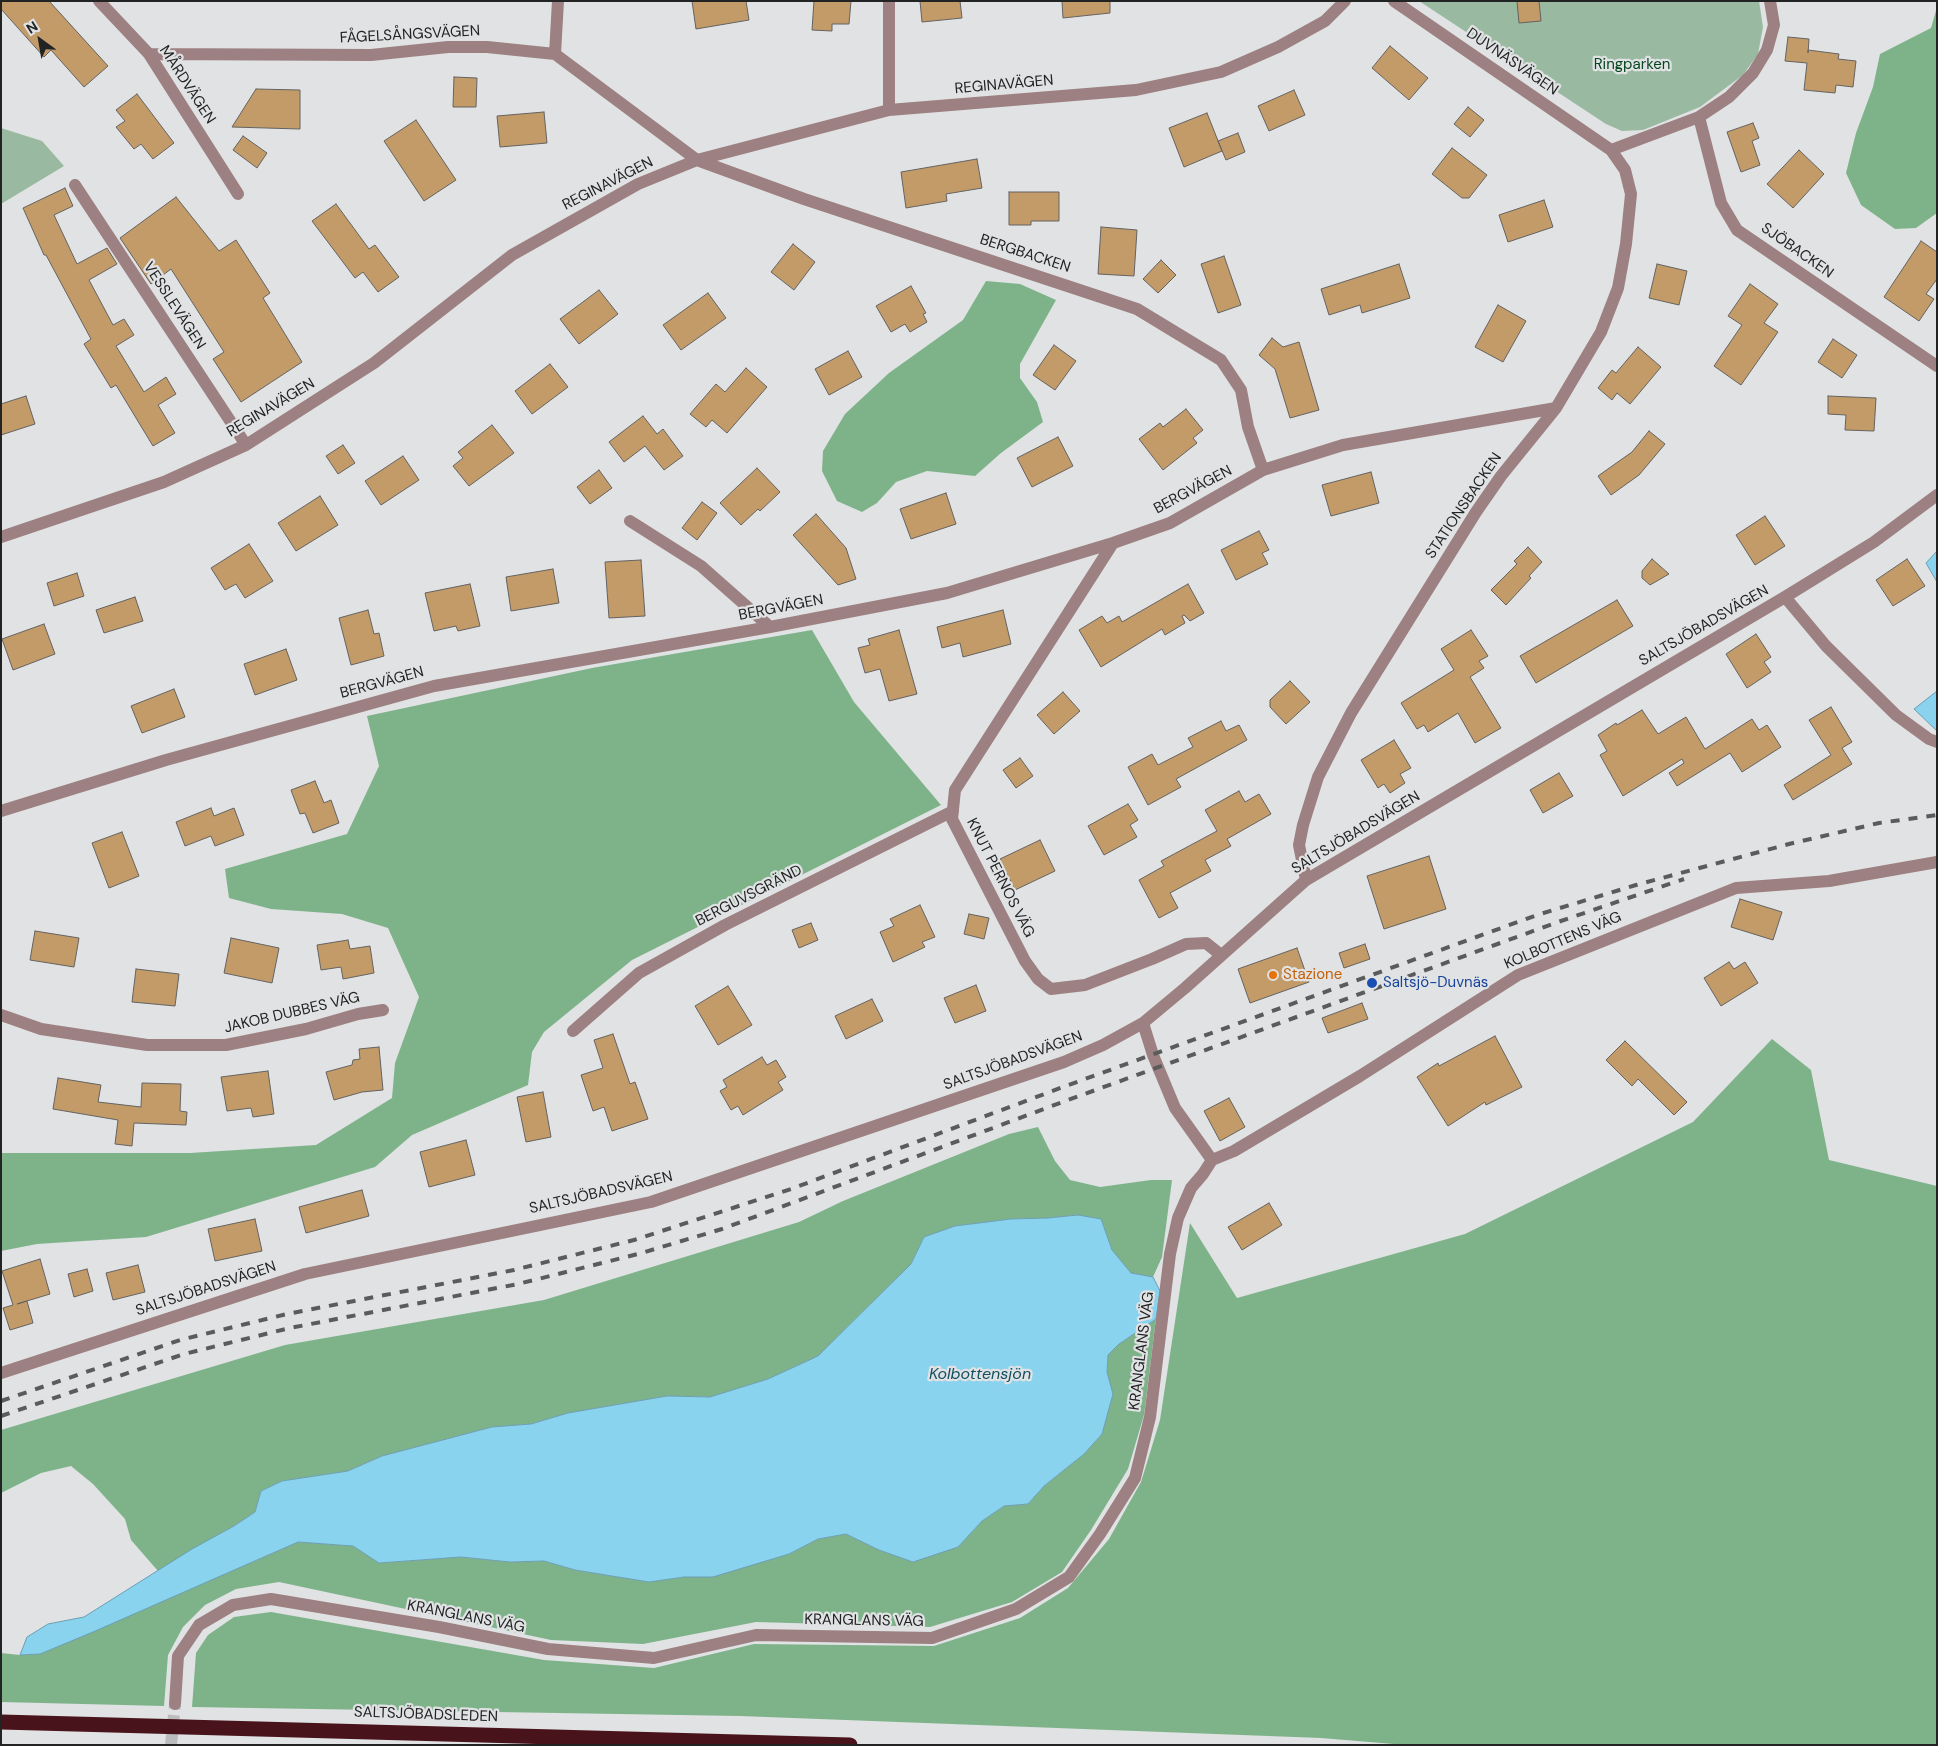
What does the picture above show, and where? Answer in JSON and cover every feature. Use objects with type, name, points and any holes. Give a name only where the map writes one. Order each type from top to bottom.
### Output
[{"type":"highway","name":"SALTSJÖBADSLEDEN","points":[[1,1722],[850,1745]]},
{"type":"street","name":"MÅRDVÄGEN","points":[[99,1],[149,54],[238,194]]},
{"type":"street","points":[[558,1],[555,54],[697,160]]},
{"type":"street","points":[[889,1],[889,110]]},
{"type":"street","name":"REGINAVÄGEN","points":[[1,537],[164,482],[246,445],[374,363],[512,255],[638,184],[697,160],[889,110],[1136,90],[1221,72],[1278,47],[1325,21],[1345,1]]},
{"type":"street","name":"DUVNÄSVÄGEN","points":[[1394,1],[1612,150]]},
{"type":"street","points":[[1612,150],[1700,118],[1729,97],[1753,73],[1767,50],[1774,25],[1770,1]]},
{"type":"street","name":"FÅGELSÅNGSVÄGEN","points":[[149,54],[371,55],[448,47],[487,47],[555,54]]},
{"type":"street","name":"SJÖBACKEN","points":[[1700,118],[1721,203],[1737,230],[1937,366]]},
{"type":"street","name":"STATIONSBACKEN","points":[[1306,880],[1299,844],[1303,825],[1318,777],[1351,713],[1476,512],[1501,476],[1556,408],[1601,332],[1618,288],[1626,244],[1631,194],[1625,170],[1612,150]]},
{"type":"street","name":"BERGBACKEN","points":[[697,160],[804,199],[1137,309],[1221,360],[1241,390],[1248,427],[1263,470]]},
{"type":"street","name":"VESSLEVÄGEN","points":[[75,185],[246,445]]},
{"type":"street","name":"BERGVÄGEN","points":[[1,811],[166,760],[434,686],[770,627],[947,593],[1113,543],[1170,523],[1263,470],[1343,445],[1556,408]]},
{"type":"street","points":[[1785,598],[1874,542],[1937,495]]},
{"type":"street","points":[[630,521],[702,566],[770,627]]},
{"type":"street","name":"KNUT PERNOS VÄG","points":[[1113,543],[955,790],[952,819],[1025,962],[1038,979],[1051,988],[1085,985],[1152,960],[1186,944],[1206,943],[1221,955]]},
{"type":"street","name":"SALTSJÖBADSVÄGEN","points":[[1,1373],[304,1274],[651,1202],[1064,1062],[1103,1045],[1143,1023],[1306,880],[1785,598],[1826,646],[1896,715],[1929,739],[1937,742]]},
{"type":"street","name":"BERGUVSGRÄND","points":[[573,1031],[639,973],[725,925],[953,811]]},
{"type":"street","name":"KOLBOTTENS VÄG","points":[[1212,1160],[1234,1152],[1360,1076],[1518,975],[1736,888],[1829,881],[1937,862]]},
{"type":"street","name":"JAKOB DUBBES VÄG","points":[[1,1014],[41,1029],[148,1045],[226,1045],[306,1030],[358,1014],[383,1010]]},
{"type":"street","points":[[1143,1023],[1153,1055],[1175,1108],[1212,1160]]},
{"type":"street","name":"KRANGLANS VÄG","points":[[175,1704],[178,1656],[199,1626],[233,1606],[272,1599],[439,1627],[548,1650],[654,1658],[756,1635],[932,1638],[1016,1609],[1069,1577],[1100,1534],[1135,1478],[1150,1417],[1170,1254],[1178,1218],[1191,1188],[1212,1160]]},
{"type":"green space","name":"Ringparken","points":[[1419,1],[1759,1],[1763,27],[1758,54],[1743,75],[1700,107],[1643,130],[1622,131],[1606,124]]},
{"type":"green space","points":[[1937,7],[1937,213],[1916,228],[1895,229],[1861,205],[1846,173],[1856,133],[1873,87],[1880,54],[1931,28]]},
{"type":"green space","points":[[1,128],[42,141],[64,166],[1,204]]},
{"type":"green space","points":[[986,281],[1020,284],[1056,300],[1020,364],[1020,378],[1037,402],[1043,422],[1001,453],[975,476],[927,471],[896,482],[877,503],[862,512],[837,501],[822,471],[823,451],[845,414],[889,373],[963,320]]},
{"type":"green space","points":[[812,630],[854,702],[941,805],[632,960],[544,1032],[532,1052],[528,1085],[412,1135],[375,1167],[146,1237],[37,1244],[1,1251],[1,1153],[190,1153],[316,1145],[392,1098],[395,1063],[419,997],[388,928],[342,914],[271,909],[229,898],[225,869],[347,834],[379,766],[367,716],[592,668]]},
{"type":"green space","points":[[1772,1039],[1811,1070],[1829,1160],[1937,1186],[1937,1745],[1406,1745],[1321,1738],[740,1716],[192,1707],[196,1653],[208,1635],[234,1617],[271,1612],[544,1660],[654,1668],[754,1644],[934,1646],[1020,1618],[1068,1588],[1109,1539],[1141,1482],[1160,1420],[1190,1223],[1237,1298],[1465,1234],[1693,1122]]},
{"type":"green space","points":[[1038,1127],[1055,1161],[1070,1180],[1100,1187],[1151,1180],[1172,1180],[1162,1257],[1153,1277],[1131,1273],[1112,1250],[1101,1219],[1078,1215],[1011,1219],[955,1226],[924,1237],[911,1264],[818,1356],[768,1379],[710,1397],[667,1396],[568,1413],[531,1424],[492,1427],[382,1456],[348,1471],[282,1481],[261,1491],[255,1512],[158,1571],[131,1540],[125,1519],[93,1484],[71,1466],[41,1473],[1,1493],[1,1430],[285,1345],[544,1300],[799,1222],[843,1201],[1009,1134]]},
{"type":"green space","points":[[1156,1319],[1144,1415],[1128,1469],[1091,1530],[1062,1572],[1012,1602],[930,1627],[756,1622],[643,1644],[551,1640],[279,1582],[236,1589],[205,1605],[183,1627],[168,1655],[164,1706],[1,1702],[1,1653],[20,1655],[40,1654],[298,1542],[353,1546],[379,1563],[461,1557],[510,1562],[544,1561],[575,1570],[649,1582],[684,1577],[713,1576],[789,1554],[818,1539],[846,1534],[879,1550],[913,1562],[958,1547],[982,1521],[1004,1506],[1028,1504],[1044,1486],[1084,1454],[1102,1434],[1112,1397],[1107,1372],[1108,1355],[1119,1344]]},
{"type":"water","points":[[1937,551],[1937,582],[1926,563]]},
{"type":"water","points":[[1937,691],[1937,731],[1914,709]]},
{"type":"water","name":"Kolbottensjön","points":[[1078,1215],[1101,1219],[1112,1250],[1131,1273],[1153,1277],[1160,1291],[1156,1319],[1119,1344],[1108,1355],[1107,1372],[1113,1394],[1102,1434],[1084,1454],[1044,1486],[1028,1504],[1004,1506],[982,1521],[958,1547],[913,1562],[879,1550],[846,1534],[818,1539],[789,1554],[713,1577],[684,1577],[649,1582],[575,1570],[544,1561],[510,1562],[461,1557],[379,1563],[353,1546],[298,1542],[40,1654],[20,1655],[27,1637],[48,1624],[84,1617],[192,1549],[234,1526],[255,1512],[261,1491],[282,1481],[348,1471],[382,1456],[492,1427],[531,1424],[568,1413],[667,1396],[710,1397],[768,1379],[818,1356],[911,1264],[924,1237],[955,1226],[1011,1219]]},
{"type":"building","points":[[1,1],[49,1],[108,66],[84,87],[51,50],[44,57],[1,9]]},
{"type":"building","points":[[692,1],[746,1],[749,20],[696,29]]},
{"type":"building","points":[[814,1],[851,1],[849,24],[832,24],[832,31],[812,30]]},
{"type":"building","points":[[920,1],[960,1],[962,18],[922,22]]},
{"type":"building","points":[[1062,1],[1110,1],[1110,13],[1063,18]]},
{"type":"building","points":[[1517,1],[1539,1],[1541,21],[1519,23]]},
{"type":"building","points":[[1788,37],[1809,39],[1808,50],[1839,54],[1838,59],[1856,61],[1853,87],[1836,85],[1835,93],[1804,90],[1807,63],[1785,61]]},
{"type":"building","points":[[1390,46],[1428,78],[1409,100],[1372,68]]},
{"type":"building","points":[[454,77],[477,78],[476,107],[453,107]]},
{"type":"building","points":[[256,89],[300,90],[300,129],[232,127]]},
{"type":"building","points":[[1294,90],[1305,115],[1269,131],[1258,106]]},
{"type":"building","points":[[137,94],[174,143],[153,159],[141,144],[134,149],[116,127],[125,121],[116,110]]},
{"type":"building","points":[[1468,107],[1484,120],[1470,137],[1454,124]]},
{"type":"building","points":[[544,112],[547,143],[500,147],[497,116]]},
{"type":"building","points":[[1207,113],[1222,151],[1184,167],[1169,128]]},
{"type":"building","points":[[416,120],[456,180],[424,201],[384,141]]},
{"type":"building","points":[[1753,123],[1759,138],[1752,141],[1760,165],[1741,172],[1727,132]]},
{"type":"building","points":[[1238,133],[1245,152],[1226,160],[1218,141]]},
{"type":"building","points":[[243,136],[267,153],[257,168],[233,150]]},
{"type":"building","points":[[1452,148],[1487,175],[1469,198],[1462,198],[1432,174]]},
{"type":"building","points":[[1799,150],[1824,174],[1793,208],[1767,184]]},
{"type":"building","points":[[977,159],[982,188],[946,194],[947,201],[906,208],[901,172]]},
{"type":"building","points":[[65,188],[73,206],[54,215],[77,264],[107,248],[117,264],[89,280],[113,325],[124,319],[134,335],[116,346],[144,392],[166,377],[176,394],[158,405],[175,433],[153,446],[116,385],[111,388],[84,344],[91,339],[46,255],[44,255],[23,208]]},
{"type":"building","points":[[1009,192],[1059,192],[1059,221],[1031,221],[1031,225],[1009,225]]},
{"type":"building","points":[[176,197],[219,251],[236,240],[270,293],[263,298],[302,362],[241,402],[213,359],[224,352],[171,269],[151,284],[120,238]]},
{"type":"building","points":[[1544,200],[1553,227],[1508,242],[1499,215]]},
{"type":"building","points":[[336,204],[369,249],[375,245],[399,277],[378,292],[363,272],[355,278],[312,221]]},
{"type":"building","points":[[1101,227],[1137,230],[1134,276],[1098,274]]},
{"type":"building","points":[[1921,241],[1937,252],[1937,279],[1926,294],[1934,299],[1919,321],[1884,297]]},
{"type":"building","points":[[793,244],[815,262],[794,290],[771,272]]},
{"type":"building","points":[[1224,256],[1241,305],[1218,313],[1201,264]]},
{"type":"building","points":[[1161,260],[1176,275],[1158,293],[1143,279]]},
{"type":"building","points":[[1399,264],[1410,298],[1362,313],[1360,305],[1329,315],[1321,289]]},
{"type":"building","points":[[1657,264],[1687,271],[1679,305],[1649,298]]},
{"type":"building","points":[[1750,284],[1778,304],[1764,323],[1778,332],[1741,385],[1714,366],[1742,325],[1728,316]]},
{"type":"building","points":[[911,286],[926,313],[923,314],[927,322],[910,332],[905,324],[891,332],[876,306]]},
{"type":"building","points":[[599,290],[618,314],[579,344],[560,319]]},
{"type":"building","points":[[708,293],[726,318],[681,350],[663,325]]},
{"type":"building","points":[[1498,305],[1526,321],[1503,362],[1475,347]]},
{"type":"building","points":[[1272,338],[1283,347],[1299,342],[1319,410],[1290,418],[1275,369],[1259,355]]},
{"type":"building","points":[[1833,339],[1857,355],[1842,378],[1818,362]]},
{"type":"building","points":[[1054,345],[1076,361],[1055,390],[1033,375]]},
{"type":"building","points":[[1638,347],[1661,367],[1630,404],[1617,393],[1612,400],[1598,388],[1612,370],[1616,373]]},
{"type":"building","points":[[848,351],[862,377],[829,395],[815,369]]},
{"type":"building","points":[[550,364],[568,387],[532,414],[515,391]]},
{"type":"building","points":[[746,368],[767,387],[727,433],[712,420],[706,427],[690,414],[716,384],[725,392]]},
{"type":"building","points":[[26,396],[35,424],[1,435],[1,404]]},
{"type":"building","points":[[1828,396],[1876,398],[1874,431],[1845,430],[1846,415],[1828,414]]},
{"type":"building","points":[[1186,409],[1203,430],[1193,438],[1197,443],[1163,470],[1139,439],[1160,423],[1163,427]]},
{"type":"building","points":[[643,416],[657,434],[663,429],[683,456],[664,470],[645,446],[624,462],[609,442]]},
{"type":"building","points":[[492,425],[514,453],[469,486],[453,466],[463,458],[458,452]]},
{"type":"building","points":[[1649,431],[1665,444],[1639,475],[1611,495],[1598,476],[1632,452]]},
{"type":"building","points":[[1058,437],[1073,466],[1032,487],[1017,458]]},
{"type":"building","points":[[343,445],[355,463],[338,474],[326,456]]},
{"type":"building","points":[[403,456],[419,480],[381,505],[365,481]]},
{"type":"building","points":[[757,468],[780,492],[760,511],[758,509],[741,525],[720,503]]},
{"type":"building","points":[[599,470],[612,488],[590,504],[577,487]]},
{"type":"building","points":[[1371,472],[1379,503],[1331,516],[1322,485]]},
{"type":"building","points":[[946,493],[956,524],[911,539],[900,509]]},
{"type":"building","points":[[320,496],[338,525],[296,551],[278,523]]},
{"type":"building","points":[[702,502],[717,513],[697,540],[682,528]]},
{"type":"building","points":[[816,514],[846,548],[856,579],[838,585],[793,535]]},
{"type":"building","points":[[1765,516],[1785,546],[1755,565],[1736,535]]},
{"type":"building","points":[[1259,531],[1269,550],[1262,553],[1268,564],[1236,580],[1221,550]]},
{"type":"building","points":[[249,544],[273,581],[245,598],[236,584],[225,590],[211,568]]},
{"type":"building","points":[[1528,547],[1542,562],[1529,576],[1531,578],[1506,605],[1491,590],[1517,564],[1514,561]]},
{"type":"building","points":[[1652,559],[1669,574],[1650,585],[1642,578],[1642,571]]},
{"type":"building","points":[[1907,559],[1925,586],[1893,606],[1876,580]]},
{"type":"building","points":[[641,560],[645,616],[609,618],[605,562]]},
{"type":"building","points":[[553,569],[559,603],[511,611],[506,577]]},
{"type":"building","points":[[77,573],[84,596],[54,606],[47,583]]},
{"type":"building","points":[[470,584],[480,626],[458,631],[456,626],[434,631],[425,593]]},
{"type":"building","points":[[1188,584],[1204,613],[1190,621],[1184,615],[1182,616],[1185,623],[1165,635],[1162,629],[1101,667],[1079,630],[1102,616],[1107,623],[1119,616],[1122,622]]},
{"type":"building","points":[[135,597],[143,621],[104,633],[96,610]]},
{"type":"building","points":[[1617,600],[1633,626],[1536,683],[1520,656]]},
{"type":"building","points":[[368,610],[374,634],[379,633],[384,656],[351,665],[339,618]]},
{"type":"building","points":[[1003,610],[1011,644],[963,657],[960,643],[942,648],[937,627]]},
{"type":"building","points":[[44,624],[55,654],[13,670],[2,639]]},
{"type":"building","points":[[899,630],[917,694],[889,701],[880,669],[865,673],[858,648],[870,645],[868,639]]},
{"type":"building","points":[[1471,630],[1488,656],[1479,661],[1484,668],[1470,677],[1501,728],[1475,743],[1458,713],[1428,732],[1424,725],[1417,729],[1401,703],[1454,670],[1441,649]]},
{"type":"building","points":[[1756,634],[1771,657],[1764,662],[1771,672],[1747,688],[1726,654]]},
{"type":"building","points":[[286,649],[297,680],[255,695],[244,664]]},
{"type":"building","points":[[1290,681],[1310,702],[1286,724],[1270,707],[1270,700]]},
{"type":"building","points":[[174,689],[185,717],[142,733],[131,706]]},
{"type":"building","points":[[1063,692],[1080,711],[1054,734],[1037,715]]},
{"type":"building","points":[[1831,707],[1852,742],[1842,748],[1852,764],[1793,800],[1784,785],[1831,755],[1809,720]]},
{"type":"building","points":[[1642,710],[1658,734],[1686,717],[1705,749],[1752,719],[1759,730],[1767,725],[1781,747],[1742,772],[1730,753],[1677,786],[1669,773],[1684,763],[1682,759],[1623,796],[1600,755],[1607,751],[1598,735],[1616,723],[1617,725]]},
{"type":"building","points":[[1221,721],[1226,731],[1239,725],[1247,740],[1176,779],[1181,787],[1148,805],[1128,767],[1152,754],[1158,765],[1193,747],[1188,738]]},
{"type":"building","points":[[1394,740],[1411,768],[1400,774],[1405,783],[1390,793],[1384,784],[1378,788],[1361,760]]},
{"type":"building","points":[[1020,758],[1033,776],[1016,788],[1003,770]]},
{"type":"building","points":[[1559,773],[1573,796],[1543,813],[1530,790]]},
{"type":"building","points":[[315,781],[324,803],[331,800],[339,823],[313,833],[305,813],[300,814],[291,790]]},
{"type":"building","points":[[1239,791],[1245,802],[1259,794],[1271,814],[1227,839],[1231,846],[1205,860],[1211,871],[1170,893],[1178,908],[1159,918],[1139,880],[1164,866],[1161,861],[1217,831],[1205,810]]},
{"type":"building","points":[[1128,804],[1138,820],[1130,825],[1137,837],[1104,855],[1088,826]]},
{"type":"building","points":[[211,808],[214,816],[234,808],[244,835],[215,846],[211,836],[185,846],[176,822]]},
{"type":"building","points":[[122,832],[139,876],[109,888],[92,843]]},
{"type":"building","points":[[1040,840],[1055,871],[1015,890],[1000,859]]},
{"type":"building","points":[[1429,856],[1446,909],[1384,929],[1367,876]]},
{"type":"building","points":[[1740,899],[1782,912],[1773,940],[1731,927]]},
{"type":"building","points":[[920,905],[935,937],[922,942],[925,947],[893,962],[880,932],[894,926],[890,919]]},
{"type":"building","points":[[969,914],[989,918],[984,939],[964,934]]},
{"type":"building","points":[[811,923],[818,940],[799,948],[792,930]]},
{"type":"building","points":[[35,931],[79,938],[74,967],[30,960]]},
{"type":"building","points":[[231,938],[279,948],[272,983],[224,973]]},
{"type":"building","points":[[348,940],[350,949],[370,946],[374,973],[343,979],[341,967],[321,970],[317,945]]},
{"type":"building","points":[[1365,944],[1370,959],[1344,968],[1339,953]]},
{"type":"building","name":"Stazione","points":[[1297,948],[1309,982],[1250,1003],[1238,969]]},
{"type":"building","points":[[1729,962],[1734,969],[1745,962],[1758,983],[1721,1006],[1704,978]]},
{"type":"building","points":[[136,969],[179,974],[175,1006],[132,1002]]},
{"type":"building","points":[[976,985],[986,1011],[955,1023],[944,998]]},
{"type":"building","points":[[728,986],[752,1025],[718,1045],[695,1006]]},
{"type":"building","points":[[872,999],[883,1021],[846,1039],[835,1016]]},
{"type":"building","points":[[1362,1003],[1368,1019],[1328,1033],[1322,1018]]},
{"type":"building","points":[[613,1034],[630,1084],[635,1082],[648,1119],[612,1131],[604,1107],[593,1111],[581,1075],[603,1068],[594,1040]]},
{"type":"building","points":[[1495,1036],[1522,1087],[1486,1105],[1485,1102],[1448,1126],[1417,1077],[1438,1063],[1439,1066]]},
{"type":"building","points":[[1625,1041],[1687,1102],[1674,1115],[1638,1079],[1632,1086],[1606,1060]]},
{"type":"building","points":[[379,1047],[383,1090],[362,1092],[334,1100],[326,1072],[352,1065],[353,1060],[360,1059],[359,1049]]},
{"type":"building","points":[[762,1057],[767,1065],[776,1060],[786,1077],[778,1082],[783,1090],[743,1115],[738,1106],[731,1110],[720,1091],[727,1087],[723,1080]]},
{"type":"building","points":[[268,1071],[274,1114],[253,1117],[251,1108],[227,1111],[221,1077]]},
{"type":"building","points":[[58,1078],[101,1085],[98,1102],[141,1107],[142,1083],[181,1084],[180,1111],[187,1112],[186,1125],[134,1123],[132,1146],[115,1144],[118,1120],[53,1109]]},
{"type":"building","points":[[543,1092],[551,1137],[526,1142],[517,1097]]},
{"type":"building","points":[[1229,1098],[1245,1127],[1220,1141],[1204,1111]]},
{"type":"building","points":[[466,1140],[475,1175],[429,1187],[420,1152]]},
{"type":"building","points":[[362,1190],[369,1216],[306,1233],[299,1207]]},
{"type":"building","points":[[1269,1203],[1282,1225],[1242,1250],[1228,1227]]},
{"type":"building","points":[[255,1219],[262,1251],[215,1261],[208,1229]]},
{"type":"building","points":[[40,1259],[50,1294],[17,1304],[27,1301],[33,1323],[10,1330],[3,1308],[13,1305],[2,1271]]},
{"type":"building","points":[[138,1265],[145,1292],[113,1300],[106,1273]]},
{"type":"building","points":[[87,1269],[93,1291],[74,1297],[68,1274]]},
{"type":"tunnel","points":[[171,1745],[175,1704]]},
{"type":"railway","points":[[1,1401],[180,1340],[287,1314],[514,1270],[634,1240],[791,1189],[1063,1087],[1537,915],[1636,885],[1789,844],[1879,823],[1937,815]]},
{"type":"railway","points":[[1,1416],[184,1354],[290,1328],[518,1284],[638,1254],[722,1229],[1068,1100],[1558,922],[1684,879]]},
{"type":"place","name":"Stazione","points":[[1273,975]]},
{"type":"place","name":"Saltsjö-Duvnäs","points":[[1372,983]]}]
